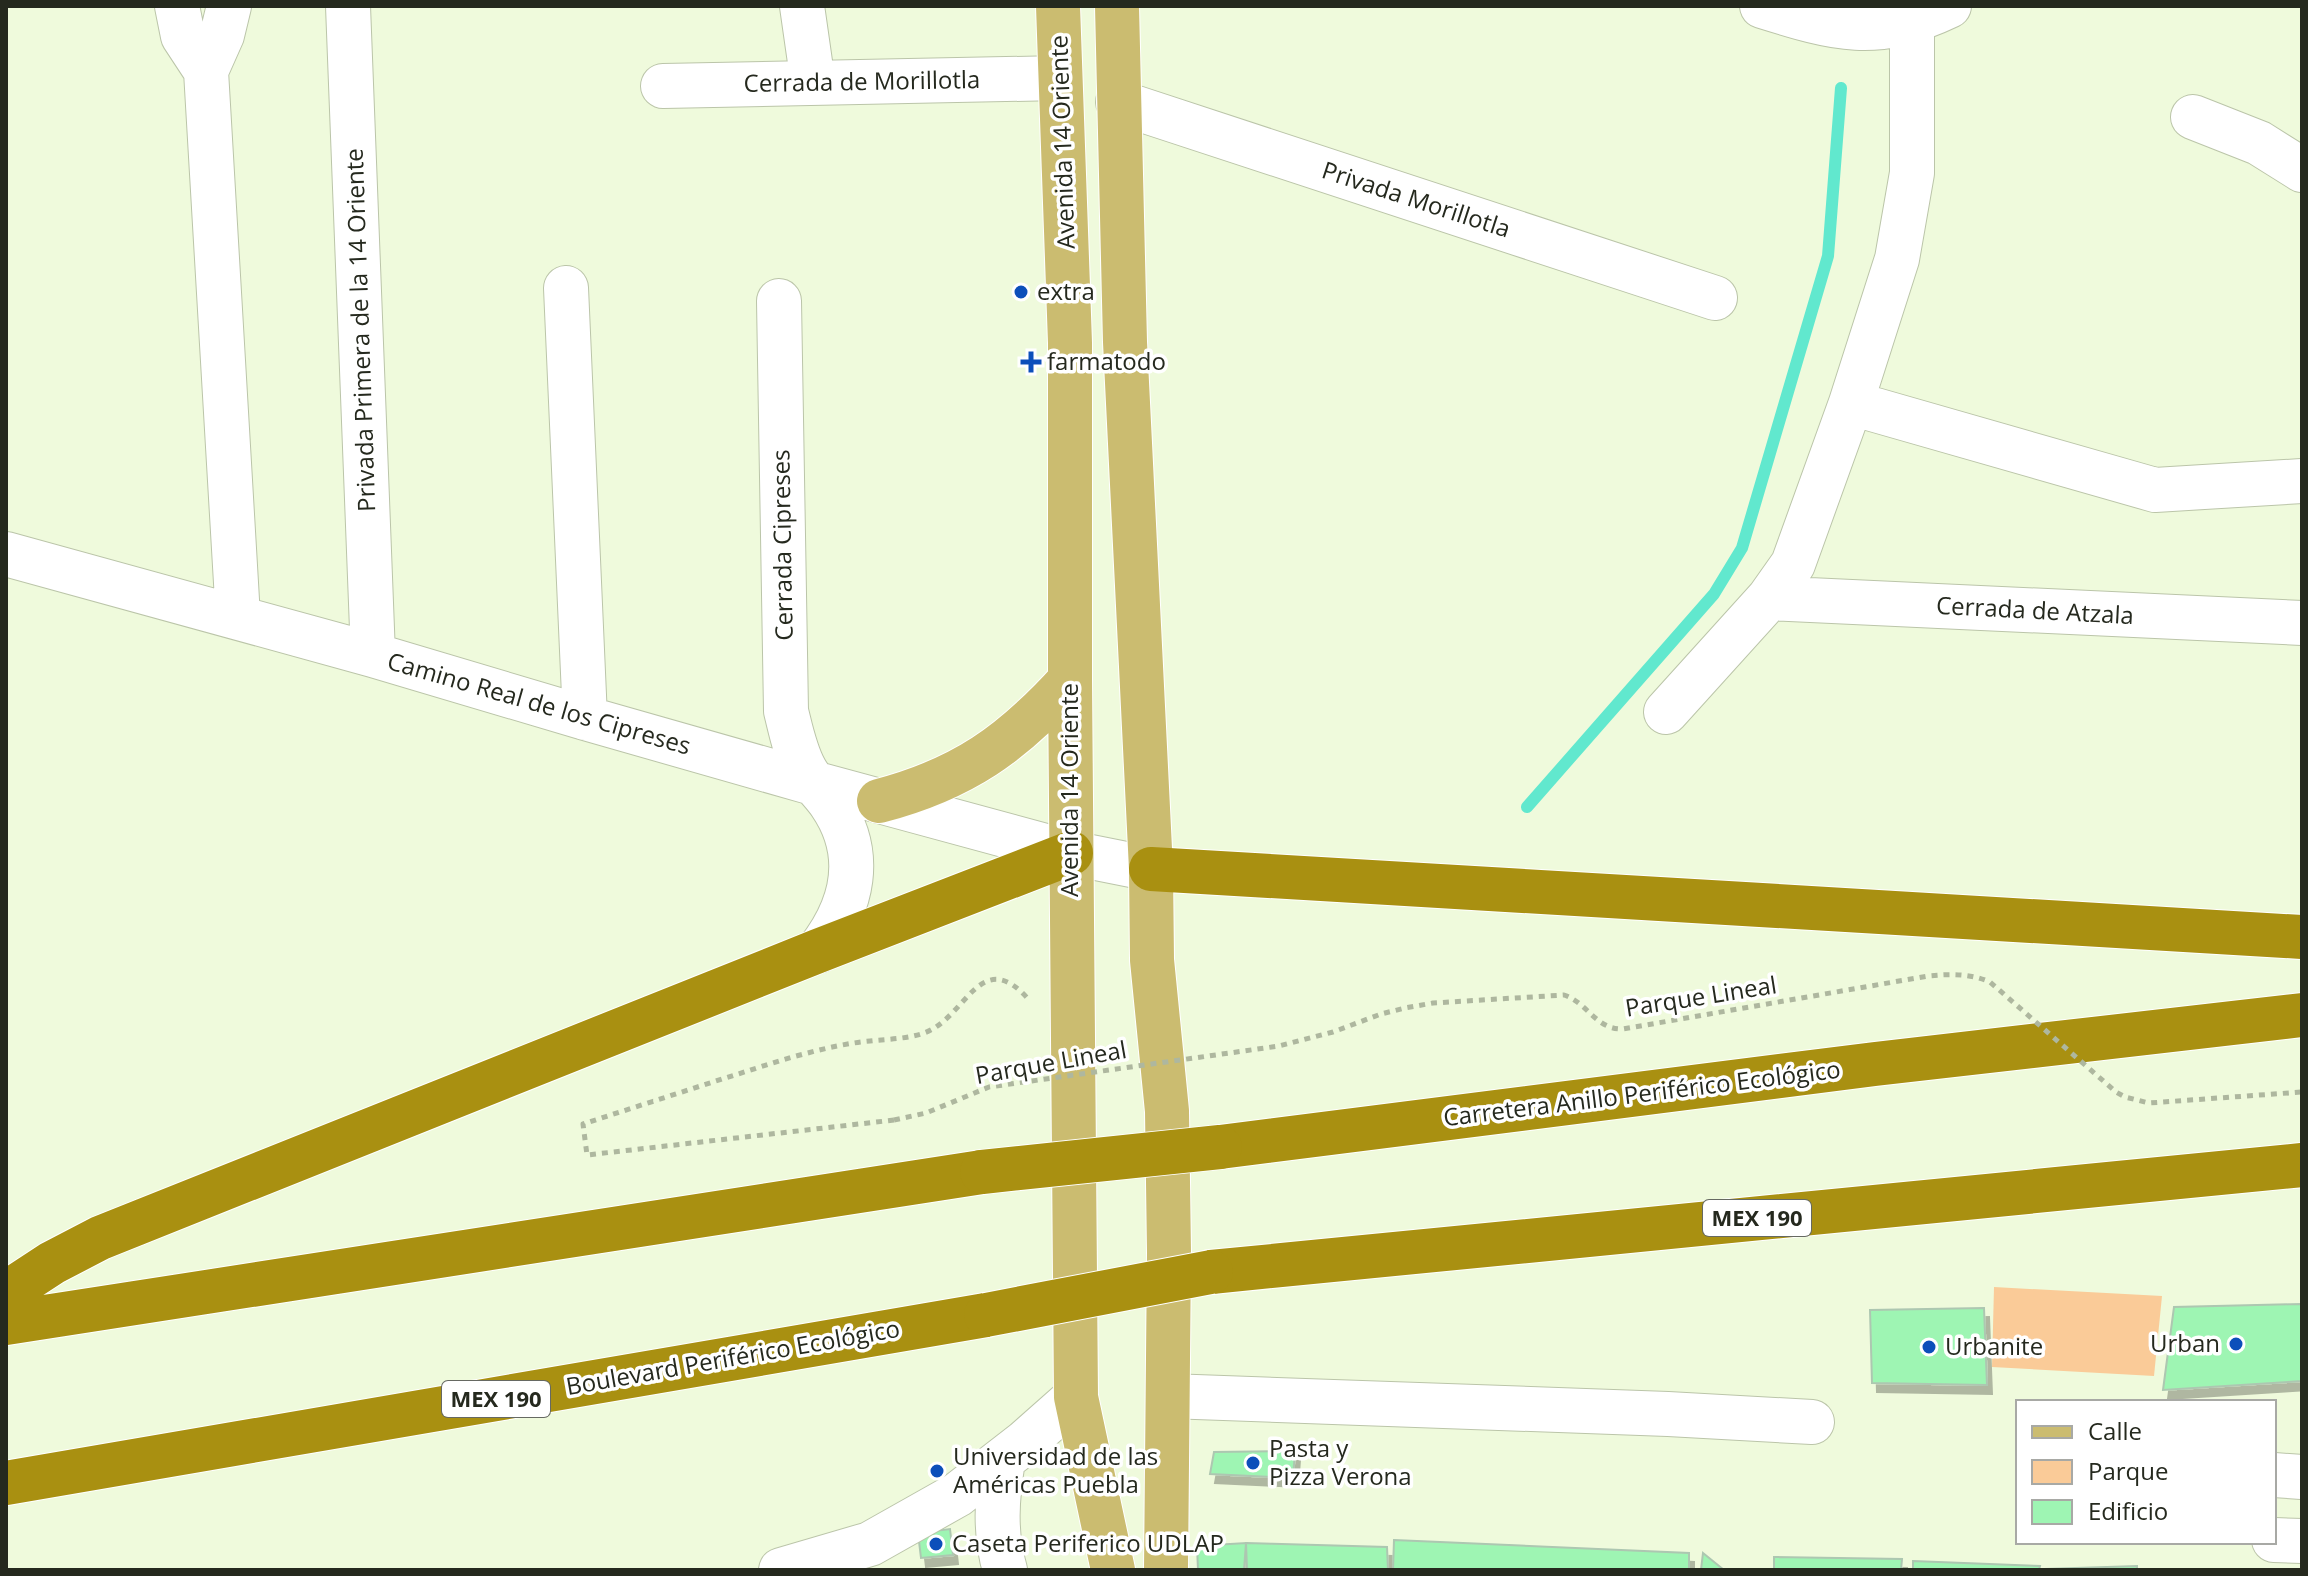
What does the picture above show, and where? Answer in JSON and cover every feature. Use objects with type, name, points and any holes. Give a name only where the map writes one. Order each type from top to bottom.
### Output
[{"type":"highway","points":[[6,1293],[52,1263],[100,1238],[1071,853]]},
{"type":"highway","points":[[1151,869],[2302,937]]},
{"type":"highway","name":"Carretera Anillo Periférico Ecológico","points":[[6,1323],[982,1172],[1220,1147],[1875,1064],[2302,1015]]},
{"type":"highway","name":"Boulevard Periférico Ecológico","points":[[6,1483],[986,1315],[1211,1272],[2292,1168]]},
{"type":"main road","name":"Avenida 14 Oriente","points":[[1058,6],[1070,343],[1076,1397],[1113,1570]]},
{"type":"main road","points":[[1117,6],[1125,342],[1151,869],[1152,960],[1167,1111],[1166,1570]]},
{"type":"main road","points":[[1070,343],[1125,342]]},
{"type":"main road","points":[[879,801],[951,776],[984,757],[1016,735],[1070,680]]},
{"type":"street","points":[[177,6],[183,36],[206,71]]},
{"type":"street","points":[[229,6],[222,35],[206,71],[238,617]]},
{"type":"street","name":"Privada Primera de la 14 Oriente","points":[[348,6],[373,655]]},
{"type":"street","points":[[802,6],[813,83]]},
{"type":"street","points":[[1666,712],[1769,598],[1793,564],[1851,403],[1897,259],[1912,173],[1930,14],[1857,30],[1814,22],[1762,6]]},
{"type":"street","name":"Cerrada de Morillotla","points":[[663,86],[1060,78]]},
{"type":"street","name":"Privada Morillotla","points":[[1118,102],[1715,298]]},
{"type":"street","points":[[2193,117],[2259,143],[2302,170]]},
{"type":"street","points":[[566,288],[585,718]]},
{"type":"street","name":"Cerrada Cipreses","points":[[779,301],[786,711],[799,758],[813,783],[831,803],[843,827],[850,852],[852,879],[846,906],[835,930],[818,951]]},
{"type":"street","points":[[1851,403],[2155,490],[2302,481]]},
{"type":"street","name":"Camino Real de los Cipreses","points":[[6,554],[373,655],[813,783],[1071,853],[1151,869]]},
{"type":"street","name":"Cerrada de Atzala","points":[[1769,598],[2302,623]]},
{"type":"street","points":[[1168,1396],[1812,1422]]},
{"type":"street","points":[[781,1570],[831,1564],[957,1495],[1076,1397]]},
{"type":"street","points":[[1003,1460],[997,1510],[1005,1570]]},
{"type":"street","points":[[2276,1475],[2302,1477]]},
{"type":"street","points":[[957,1495],[976,1531],[979,1554],[976,1570]]},
{"type":"street","points":[[2276,1540],[2302,1541]]},
{"type":"path","name":"Parque Lineal","points":[[894,1120],[926,1113],[989,1087],[1279,1046],[1333,1032],[1381,1014],[1433,1003],[1564,995],[1579,1002],[1600,1024],[1623,1029],[1952,974],[1990,982],[2116,1092],[2136,1101],[2149,1103],[2302,1092]]},
{"type":"green space","points":[[1994,1287],[2162,1296],[2154,1376],[1992,1367]]},
{"type":"building","name":"Urban","points":[[2302,1304],[2302,1381],[2163,1390],[2174,1307]]},
{"type":"building","name":"Urbanite","points":[[1984,1308],[1987,1385],[1872,1383],[1870,1310]]},
{"type":"building","name":"Pasta y Pizza Verona","points":[[1295,1451],[1293,1478],[1210,1474],[1214,1452]]},
{"type":"building","name":"Caseta Periferico UDLAP","points":[[950,1529],[953,1555],[921,1558],[918,1533]]},
{"type":"building","points":[[1394,1540],[1689,1553],[1689,1570],[1393,1570]]},
{"type":"building","points":[[1246,1543],[1387,1547],[1388,1570],[1247,1570]]},
{"type":"building","points":[[1246,1543],[1244,1570],[1198,1570],[1197,1546]]},
{"type":"building","points":[[1703,1553],[1724,1570],[1701,1570]]},
{"type":"building","points":[[1774,1557],[1902,1559],[1901,1570],[1774,1570]]},
{"type":"building","points":[[1913,1561],[2040,1566],[2039,1570],[1913,1570]]},
{"type":"building","points":[[2137,1566],[2137,1570],[2045,1570],[2045,1569]]},
{"type":"waterway","points":[[1527,807],[1714,594],[1742,548],[1828,256],[1841,88]]},
{"type":"place","name":"extra","points":[[1021,292]]},
{"type":"place","name":"farmatodo","points":[[1031,362]]},
{"type":"place","name":"Urban","points":[[2236,1344]]},
{"type":"place","name":"Urbanite","points":[[1929,1347]]},
{"type":"place","name":"Pasta y Pizza Verona","points":[[1253,1463]]},
{"type":"place","name":"Universidad de las Américas Puebla","points":[[937,1471]]},
{"type":"place","name":"Caseta Periferico UDLAP","points":[[936,1544]]}]
